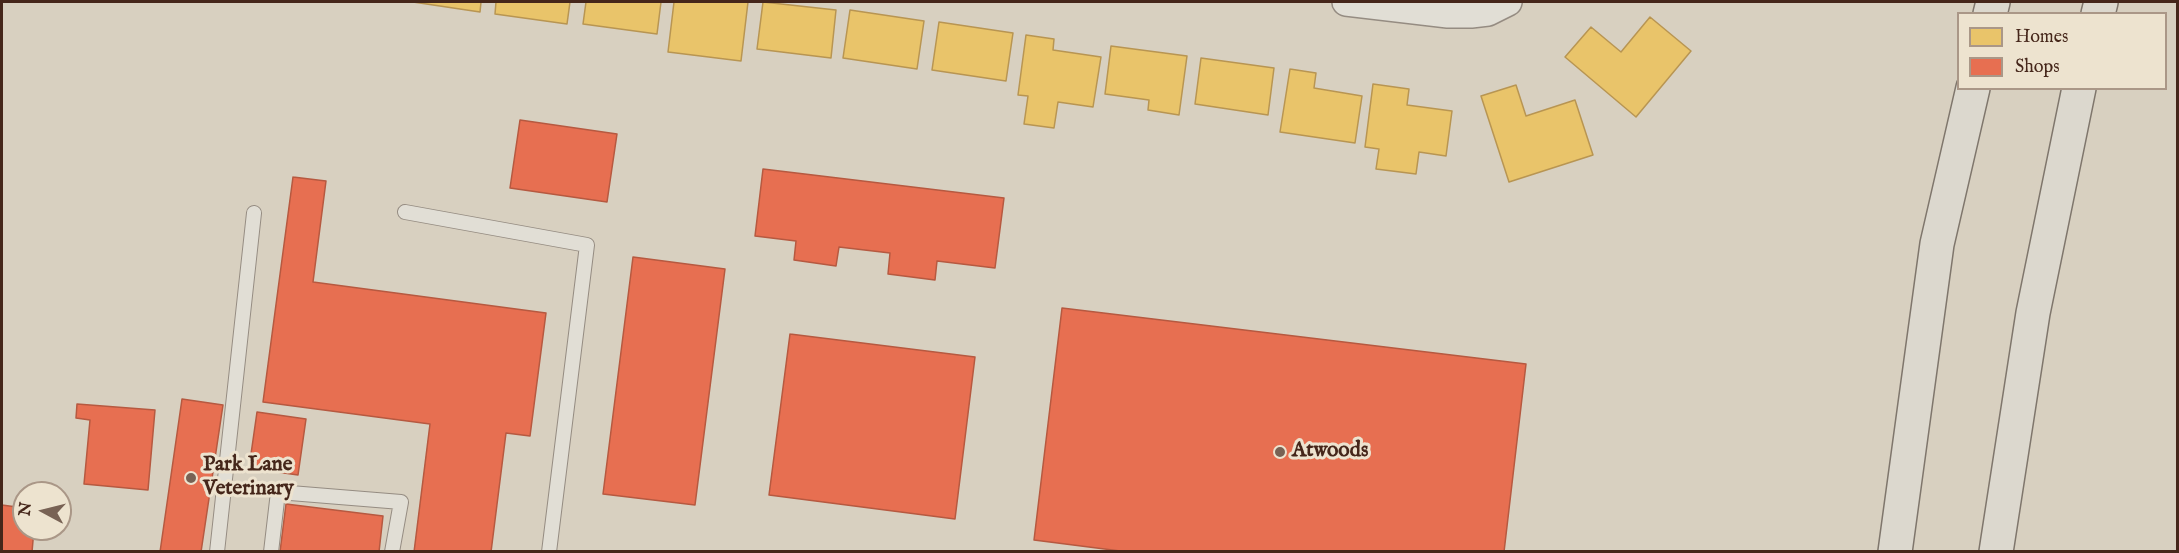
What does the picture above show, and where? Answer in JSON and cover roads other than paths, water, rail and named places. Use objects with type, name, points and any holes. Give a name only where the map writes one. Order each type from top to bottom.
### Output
[{"type":"highway","points":[[1894,552],[1937,244],[1973,90]]},
{"type":"highway","points":[[1996,552],[2033,313],[2079,90]]},
{"type":"street","points":[[1346,2],[1448,14],[1488,12],[1508,2]]},
{"type":"lane","points":[[405,212],[587,245],[549,552]]},
{"type":"lane","points":[[217,552],[254,213]]},
{"type":"lane","points":[[271,552],[278,492],[401,502],[392,552]]},
{"type":"place","name":"Atwoods","points":[[1280,452]]},
{"type":"place","name":"Park Lane Veterinary","points":[[191,478]]}]
